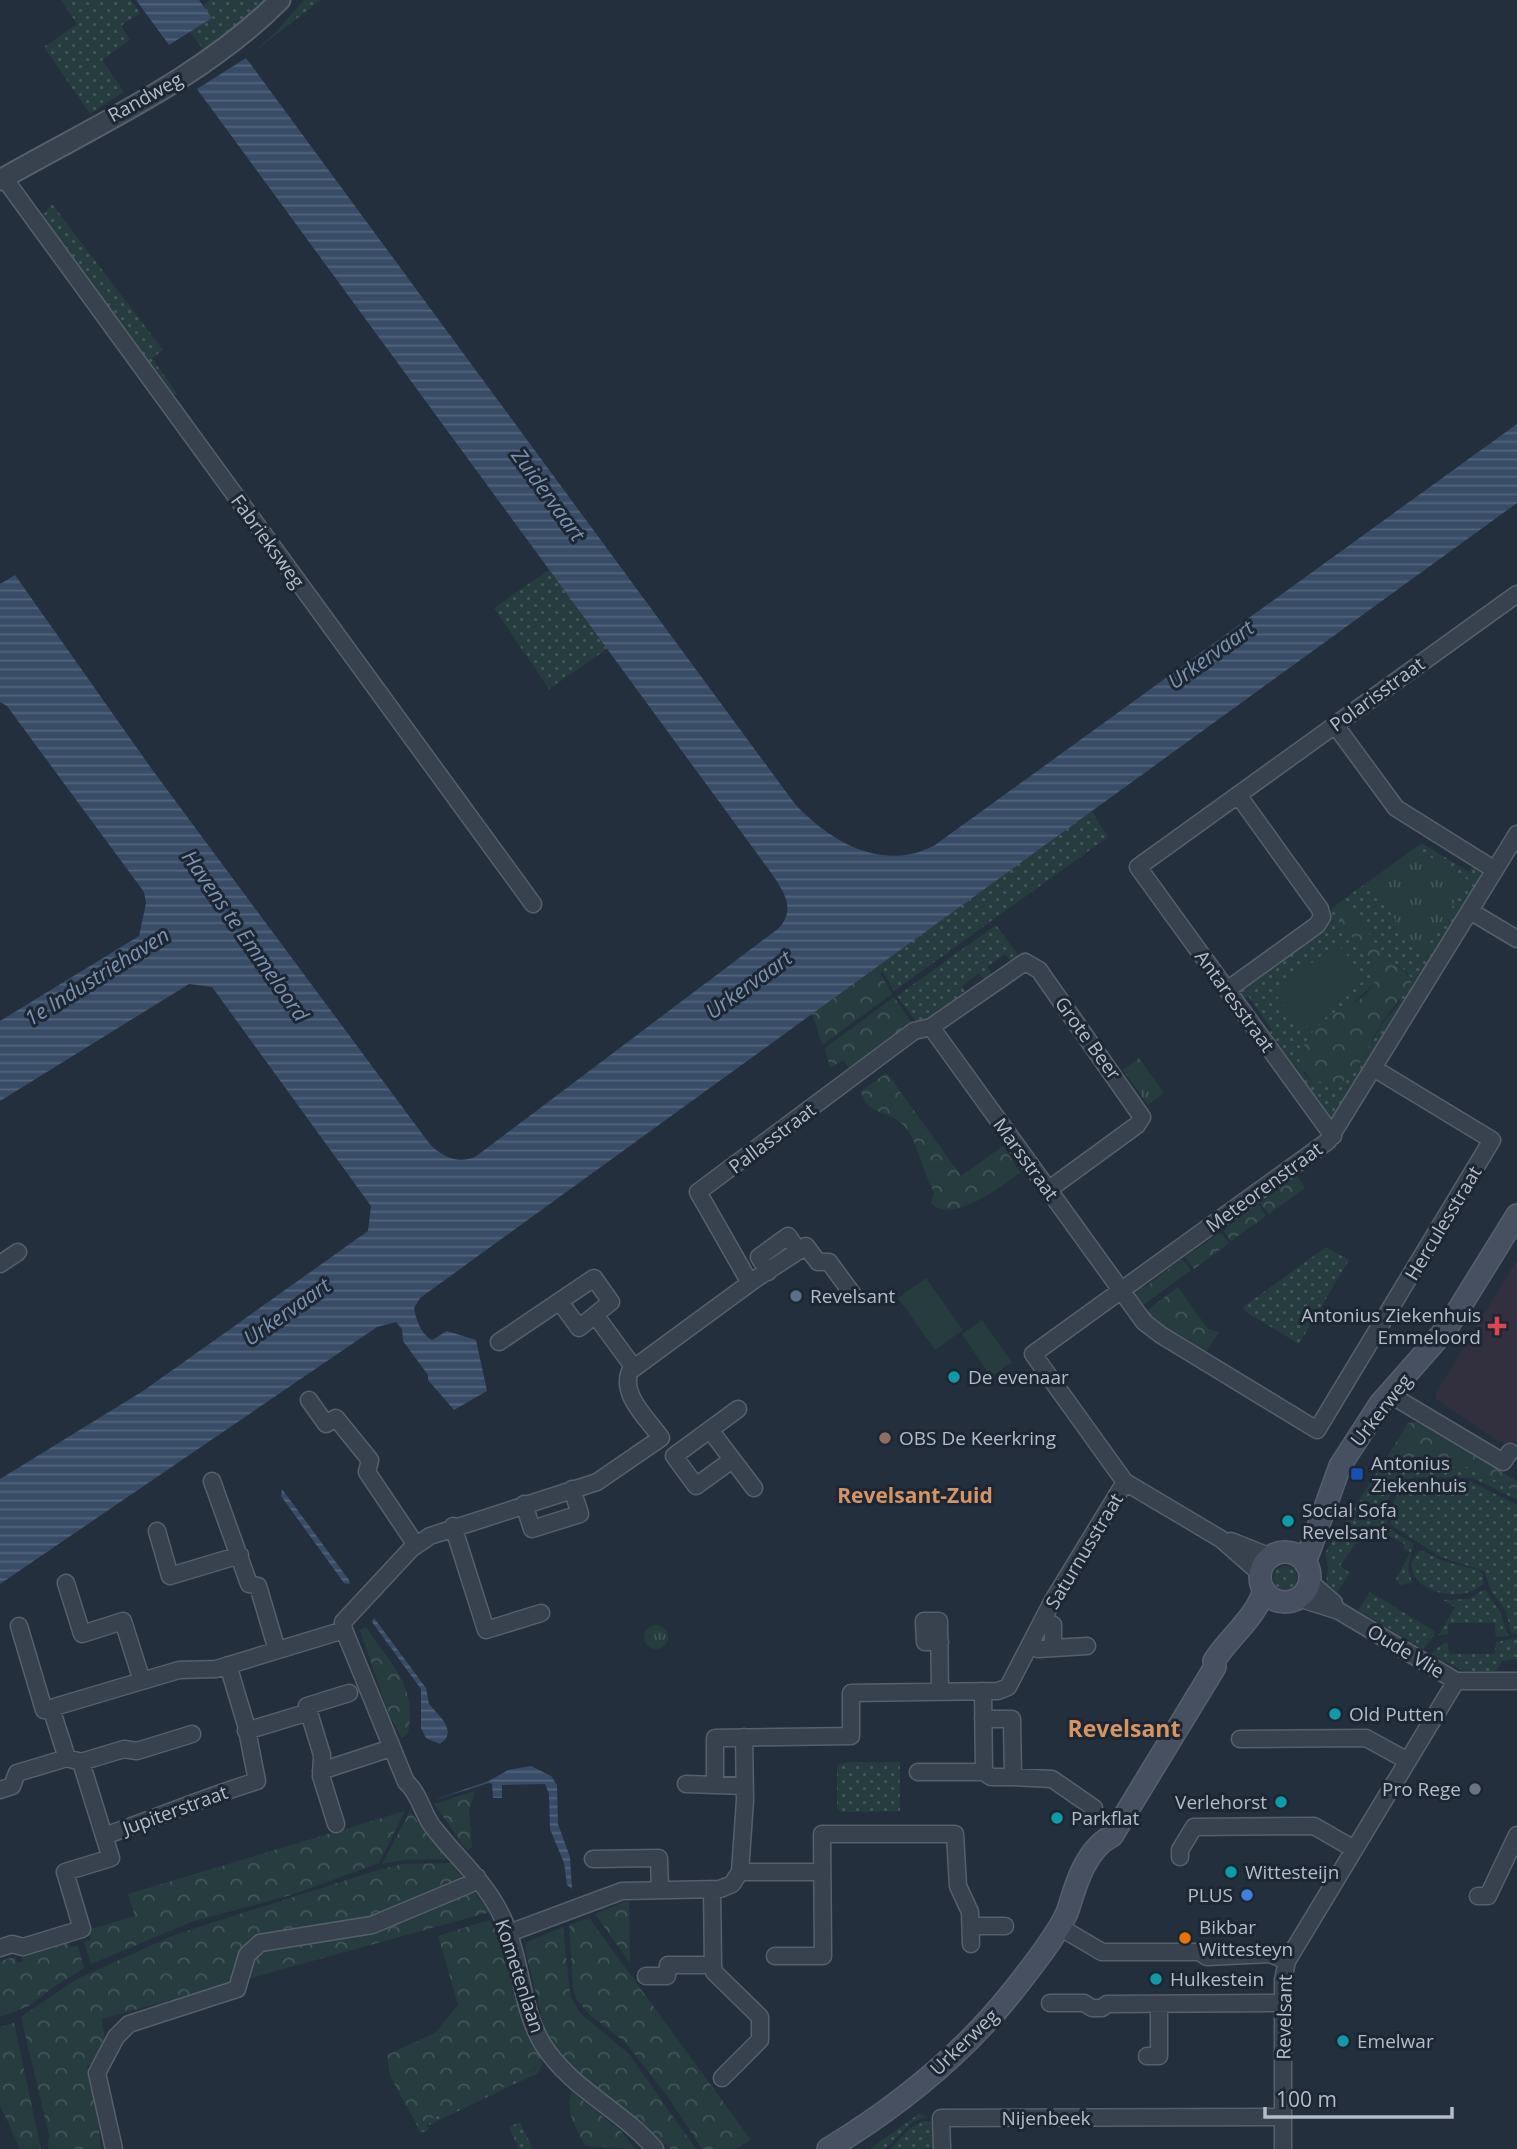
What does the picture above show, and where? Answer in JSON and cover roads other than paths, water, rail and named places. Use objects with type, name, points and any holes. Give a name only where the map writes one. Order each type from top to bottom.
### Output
[{"type":"main road","name":"Urkerweg","points":[[828,2149],[909,2092],[968,2040],[1012,1992],[1070,1906],[1076,1904],[1107,1860],[1112,1836],[1215,1667],[1214,1661],[1226,1642],[1285,1577],[1315,1496],[1331,1470],[1340,1466],[1389,1394],[1447,1328],[1517,1214]]},
{"type":"street","name":"Randweg","points":[[2,179],[192,71],[230,45],[279,0]]},
{"type":"street","name":"Fabrieksweg","points":[[2,179],[533,904]]},
{"type":"street","name":"Polarisstraat","points":[[1138,867],[1517,594]]},
{"type":"street","points":[[1335,725],[1396,808],[1495,870]]},
{"type":"street","points":[[1227,990],[1317,926],[1322,919],[1321,911],[1238,795]]},
{"type":"street","name":"Meteorenstraat","points":[[1125,1482],[1033,1354],[1332,1136],[1517,834]]},
{"type":"street","name":"Antaresstraat","points":[[1138,867],[1332,1136]]},
{"type":"street","points":[[1471,911],[1517,939]]},
{"type":"street","name":"Grote Beer","points":[[931,1027],[1016,966],[1028,961],[1039,970],[1138,1107],[1141,1120],[1048,1190]]},
{"type":"street","name":"Marsstraat","points":[[931,1027],[1120,1291]]},
{"type":"street","name":"Pallasstraat","points":[[750,1283],[698,1192],[914,1031],[931,1027]]},
{"type":"street","name":"Herculesstraat","points":[[1120,1291],[1141,1319],[1156,1332],[1317,1430],[1492,1140],[1375,1069]]},
{"type":"street","points":[[19,1626],[44,1710],[179,1670],[216,1669],[344,1630],[348,1613],[416,1545],[453,1527],[603,1480],[661,1438],[627,1390],[627,1378],[634,1368],[768,1272],[759,1257],[788,1236],[799,1251],[806,1246],[818,1262],[829,1262],[854,1296]]},
{"type":"street","points":[[0,1264],[18,1252]]},
{"type":"street","points":[[499,1342],[554,1302],[560,1302],[594,1278],[611,1301],[579,1328],[560,1302]]},
{"type":"street","points":[[596,1316],[634,1368]]},
{"type":"street","points":[[1389,1394],[1503,1462],[1510,1452]]},
{"type":"street","points":[[309,1401],[326,1424],[336,1418],[365,1453],[369,1460],[367,1472],[416,1545]]},
{"type":"street","points":[[674,1456],[738,1409]]},
{"type":"street","points":[[710,1430],[754,1488]]},
{"type":"street","points":[[658,1440],[674,1456],[696,1486],[732,1460]]},
{"type":"street","points":[[212,1481],[231,1541],[240,1555],[249,1584],[258,1586],[277,1650]]},
{"type":"street","name":"Oude Vlie","points":[[1125,1482],[1456,1681],[1517,1681]]},
{"type":"street","name":"Saturnusstraat","points":[[715,1784],[715,1738],[851,1736],[850,1693],[983,1691],[1008,1687],[1044,1619],[1125,1482]]},
{"type":"street","points":[[524,1504],[532,1529],[580,1514],[572,1489]]},
{"type":"street","points":[[453,1527],[486,1630],[541,1612]]},
{"type":"street","points":[[157,1531],[170,1576],[176,1583],[240,1555]]},
{"type":"street","points":[[66,1583],[82,1634],[123,1621],[142,1681]]},
{"type":"street","name":"Saturnusstraat","points":[[1044,1619],[1052,1625],[1053,1646]]},
{"type":"street","name":"Kometenlaan","points":[[344,1630],[405,1782],[412,1788],[430,1824],[477,1877],[493,1900],[509,1933],[537,2032],[549,2053],[566,2075],[629,2123],[655,2149]]},
{"type":"street","points":[[940,1642],[940,1692]]},
{"type":"street","points":[[1030,1645],[1038,1649],[1087,1646]]},
{"type":"street","name":"Jupiterstraat","points":[[0,1948],[12,1944],[23,1947],[82,1929],[65,1872],[111,1858],[104,1836],[161,1816],[193,1800],[257,1781],[228,1665]]},
{"type":"street","name":"Revelsant","points":[[1283,2149],[1283,1979],[1287,1961],[1456,1681]]},
{"type":"street","points":[[983,1691],[984,1772]]},
{"type":"street","points":[[336,1824],[321,1771],[322,1755],[307,1706],[349,1693]]},
{"type":"street","points":[[51,1708],[104,1836]]},
{"type":"street","points":[[246,1731],[309,1712]]},
{"type":"street","points":[[983,1719],[1012,1719],[1013,1777]]},
{"type":"street","points":[[0,1790],[12,1786],[17,1773],[124,1749],[138,1751],[192,1734]]},
{"type":"street","points":[[509,1933],[622,1891],[712,1889],[729,1885],[740,1872],[745,1786],[744,1737]]},
{"type":"street","points":[[1240,1739],[1366,1738],[1408,1761]]},
{"type":"street","points":[[321,1771],[391,1748]]},
{"type":"street","points":[[918,1772],[984,1772],[991,1777],[1052,1779],[1094,1808]]},
{"type":"street","points":[[686,1784],[745,1786]]},
{"type":"street","points":[[1180,1857],[1180,1850],[1194,1827],[1314,1826],[1354,1849]]},
{"type":"street","points":[[775,1956],[823,1956],[822,1834],[954,1833],[957,1837],[959,1888],[970,1910],[971,1944]]},
{"type":"street","points":[[1478,1896],[1488,1896],[1511,1862],[1517,1835]]},
{"type":"street","points":[[593,1859],[659,1858],[660,1890]]},
{"type":"street","points":[[740,1872],[822,1872]]},
{"type":"street","points":[[114,2149],[97,2073],[116,2037],[129,2024],[235,1990],[243,1979],[247,1955],[260,1943],[372,1925],[462,1887],[477,1877]]},
{"type":"street","points":[[712,1889],[714,1972],[760,2017],[760,2040],[722,2078]]},
{"type":"street","points":[[971,1926],[1005,1926]]},
{"type":"street","points":[[1058,1926],[1102,1952],[1199,1952],[1207,1956],[1270,1954],[1287,1961]]},
{"type":"street","points":[[646,1976],[667,1976],[668,1965],[713,1965]]},
{"type":"street","points":[[1050,2003],[1084,2003],[1092,2008],[1102,2008],[1107,2004],[1283,2003]]},
{"type":"street","points":[[1147,2056],[1159,2056],[1159,2004]]},
{"type":"street","name":"Nijenbeek","points":[[942,2149],[942,2118],[1283,2116]]},
{"type":"water","points":[[136,0],[199,0],[212,18],[169,45]]},
{"type":"water","points":[[246,58],[795,804],[824,830],[859,849],[897,856],[916,853],[935,845],[1517,424],[1517,503],[420,1298],[414,1308],[415,1313],[425,1334],[432,1340],[447,1331],[476,1340],[487,1391],[454,1410],[428,1380],[428,1375],[403,1341],[402,1329],[396,1322],[377,1327],[0,1584],[0,1479],[143,1391],[368,1231],[371,1206],[212,987],[189,984],[0,1101],[0,1021],[139,936],[146,903],[144,892],[7,706],[0,702],[0,584],[15,575],[151,768],[429,1143],[450,1158],[462,1160],[475,1157],[779,928],[787,914],[784,894],[772,874],[197,89]]},
{"type":"water","points":[[282,1489],[350,1584],[344,1583],[281,1496]]},
{"type":"water","points":[[374,1618],[426,1688],[429,1704],[445,1723],[448,1734],[440,1744],[426,1738],[421,1728],[421,1689],[372,1622]]},
{"type":"water","points":[[531,1766],[551,1776],[557,1785],[558,1824],[570,1857],[572,1889],[567,1885],[564,1863],[550,1829],[549,1794],[545,1784],[502,1785],[502,1798],[493,1798],[492,1784],[489,1783],[434,1800],[489,1781],[508,1770]]},
{"type":"place","name":"Revelsant","points":[[796,1296]]},
{"type":"place","name":"Antonius Ziekenhuis Emmeloord","points":[[1497,1326]]},
{"type":"place","name":"De evenaar","points":[[954,1377]]},
{"type":"place","name":"OBS De Keerkring","points":[[885,1438]]},
{"type":"place","name":"Antonius Ziekenhuis","points":[[1357,1474]]},
{"type":"place","name":"Social Sofa Revelsant","points":[[1288,1521]]},
{"type":"place","name":"Old Putten","points":[[1335,1714]]},
{"type":"place","name":"Pro Rege","points":[[1475,1789]]},
{"type":"place","name":"Verlehorst","points":[[1281,1802]]},
{"type":"place","name":"Parkflat","points":[[1057,1818]]},
{"type":"place","name":"Wittesteijn","points":[[1231,1872]]},
{"type":"place","name":"PLUS","points":[[1247,1895]]},
{"type":"place","name":"Bikbar Wittesteyn","points":[[1185,1938]]},
{"type":"place","name":"Hulkestein","points":[[1156,1979]]},
{"type":"place","name":"Emelwar","points":[[1343,2041]]},
{"type":"district","name":"Revelsant-Zuid","points":[[915,1496]]},
{"type":"district","name":"Revelsant","points":[[1124,1729]]},
{"type":"water label","name":"Zuidervaart","points":[[548,495]]},
{"type":"water label","name":"Urkervaart","points":[[1211,655]]},
{"type":"water label","name":"Havens te Emmeloord","points":[[245,936]]},
{"type":"water label","name":"1e Industriehaven","points":[[97,977]]},
{"type":"water label","name":"Urkervaart","points":[[749,985]]},
{"type":"water label","name":"Urkervaart","points":[[287,1312]]}]
